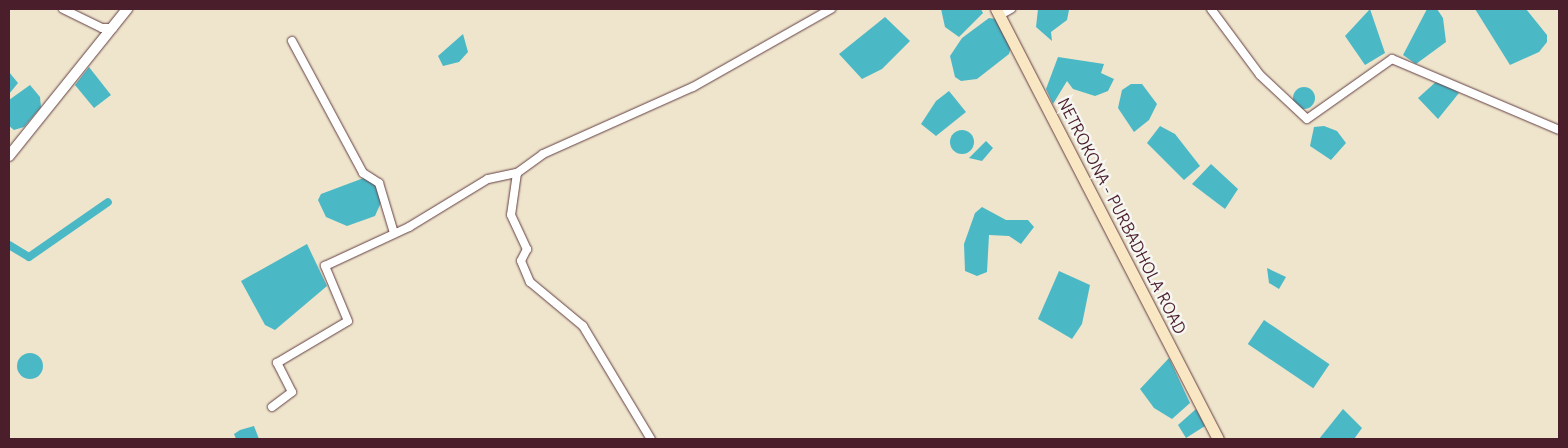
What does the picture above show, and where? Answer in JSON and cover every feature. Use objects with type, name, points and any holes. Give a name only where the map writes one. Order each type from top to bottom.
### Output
[{"type":"main road","name":"NETROKONA - PURBADHOLA ROAD","points":[[998,12],[1218,439]]},
{"type":"street","points":[[63,9],[95,25],[112,28]]},
{"type":"street","points":[[9,156],[127,9]]},
{"type":"street","points":[[272,406],[292,392],[277,363],[348,321],[325,266],[394,233],[488,180],[517,173],[543,154],[693,86],[831,9]]},
{"type":"street","points":[[998,12],[1011,9]]},
{"type":"street","points":[[1211,9],[1260,76],[1306,118],[1392,60],[1559,130]]},
{"type":"street","points":[[292,41],[363,173],[379,183],[394,233]]},
{"type":"street","points":[[517,173],[511,215],[527,249],[521,260],[530,282],[583,326],[651,439]]},
{"type":"water","points":[[941,9],[981,9],[983,13],[959,37],[945,27]]},
{"type":"water","points":[[1038,9],[1069,10],[1067,20],[1051,32],[1052,41],[1036,27]]},
{"type":"water","points":[[1370,9],[1385,53],[1365,65],[1345,36]]},
{"type":"water","points":[[1427,9],[1437,9],[1443,18],[1446,42],[1416,64],[1403,55]]},
{"type":"water","points":[[1475,9],[1526,9],[1547,35],[1547,42],[1539,52],[1510,65]]},
{"type":"water","points":[[885,17],[910,41],[882,69],[862,79],[839,54]]},
{"type":"water","points":[[989,18],[996,19],[1011,47],[1009,54],[977,79],[961,81],[955,77],[950,56],[962,38]]},
{"type":"water","points":[[463,34],[468,52],[459,62],[443,66],[438,56]]},
{"type":"water","points":[[1058,57],[1104,64],[1101,73],[1114,79],[1108,91],[1095,96],[1073,89],[1067,81],[1053,104],[1046,89]]},
{"type":"water","points":[[89,67],[111,95],[94,108],[75,85]]},
{"type":"water","points":[[9,72],[18,83],[9,94]]},
{"type":"water","points":[[1438,80],[1459,93],[1438,119],[1418,98]]},
{"type":"water","points":[[1131,84],[1142,84],[1157,104],[1149,120],[1134,132],[1118,108],[1122,90]]},
{"type":"water","points":[[30,85],[40,97],[41,107],[24,127],[14,130],[9,126],[9,100]]},
{"type":"water","points":[[1304,87],[1312,90],[1315,98],[1312,106],[1304,109],[1296,106],[1293,98],[1296,90]]},
{"type":"water","points":[[949,91],[966,112],[936,136],[921,124],[936,101]]},
{"type":"water","points":[[1160,126],[1175,134],[1200,166],[1184,180],[1147,143]]},
{"type":"water","points":[[1324,126],[1337,131],[1346,143],[1331,160],[1310,146],[1314,127]]},
{"type":"water","points":[[962,130],[967,131],[973,137],[973,147],[967,153],[962,154],[957,153],[951,147],[950,142],[951,137],[957,131]]},
{"type":"water","points":[[986,141],[993,148],[982,161],[969,158]]},
{"type":"water","points":[[1211,164],[1238,189],[1225,209],[1192,184]]},
{"type":"water","points":[[369,176],[383,198],[375,216],[347,226],[326,217],[318,200],[321,194]]},
{"type":"water","points":[[982,207],[1006,220],[1028,220],[1034,227],[1021,244],[1009,236],[989,235],[987,272],[977,276],[965,271],[964,244],[975,213]]},
{"type":"water","points":[[307,244],[327,286],[275,330],[265,325],[241,281]]},
{"type":"water","points":[[1267,268],[1286,277],[1279,289],[1269,283]]},
{"type":"water","points":[[1059,271],[1090,285],[1082,324],[1072,339],[1038,319]]},
{"type":"water","points":[[1264,320],[1329,364],[1313,388],[1248,344]]},
{"type":"water","points":[[30,353],[39,357],[43,366],[39,375],[30,379],[21,375],[17,366],[21,357]]},
{"type":"water","points":[[1169,358],[1190,403],[1172,419],[1154,408],[1140,389]]},
{"type":"water","points":[[1196,409],[1205,426],[1186,438],[1178,425]]},
{"type":"water","points":[[1343,409],[1362,428],[1354,439],[1319,439]]},
{"type":"water","points":[[254,426],[259,439],[236,439],[234,434]]},
{"type":"waterway","points":[[9,245],[29,257],[108,202]]}]
